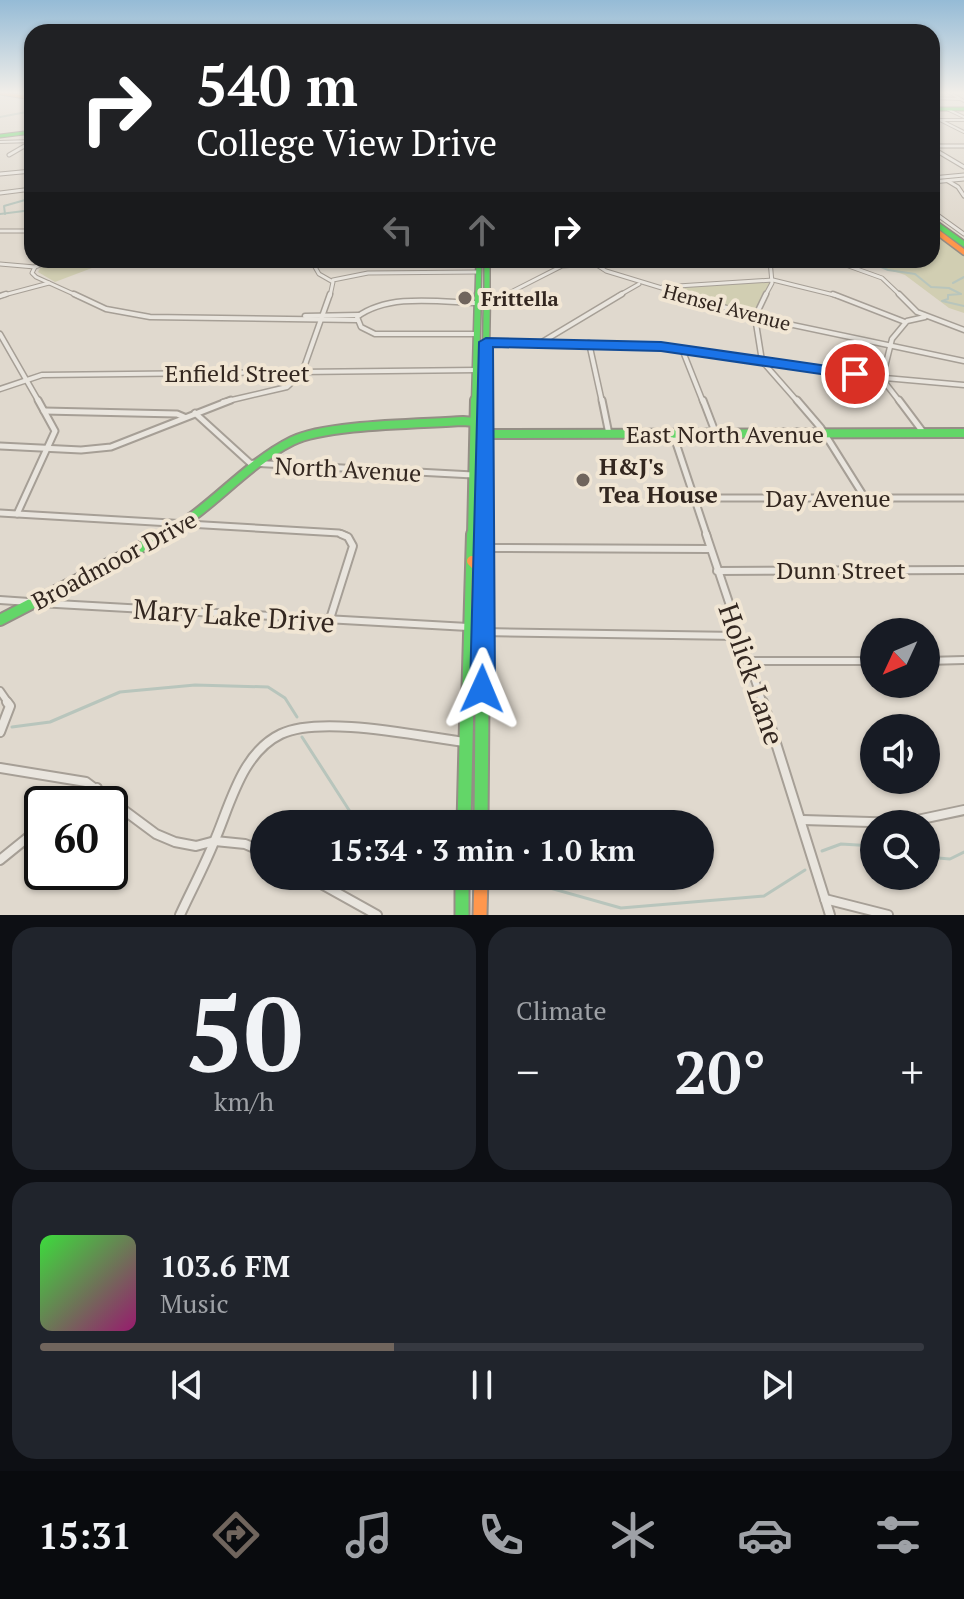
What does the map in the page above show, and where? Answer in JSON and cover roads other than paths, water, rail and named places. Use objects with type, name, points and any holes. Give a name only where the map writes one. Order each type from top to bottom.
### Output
[{"type":"main road","points":[[0,139],[20,135]]},
{"type":"main road","points":[[940,229],[964,244]]},
{"type":"main road","points":[[940,230],[964,252]]},
{"type":"main road","points":[[479,268],[482,323],[486,326],[481,810]]},
{"type":"main road","points":[[464,810],[477,334],[485,268]]},
{"type":"main road","points":[[475,422],[485,434]]},
{"type":"main road","name":"Broadmoor Drive","points":[[0,620],[187,523],[289,442],[317,433],[475,422]]},
{"type":"main road","name":"East North Avenue","points":[[485,434],[964,433]]},
{"type":"main road","points":[[472,560],[477,566],[476,625],[483,632]]},
{"type":"main road","points":[[462,890],[462,915]]},
{"type":"main road","points":[[480,915],[481,890]]},
{"type":"street","points":[[0,139],[24,140]]},
{"type":"street","points":[[9,155],[24,146]]},
{"type":"street","points":[[940,147],[964,146]]},
{"type":"street","points":[[940,152],[964,167]]},
{"type":"street","points":[[0,174],[24,172]]},
{"type":"street","points":[[940,179],[964,177]]},
{"type":"street","points":[[940,180],[964,177]]},
{"type":"street","points":[[947,180],[964,195]]},
{"type":"street","points":[[0,193],[24,190]]},
{"type":"street","points":[[940,217],[964,234]]},
{"type":"street","points":[[0,231],[24,231]]},
{"type":"street","points":[[0,264],[24,266]]},
{"type":"street","points":[[34,268],[32,273],[106,309],[150,317],[358,319],[369,332],[381,335],[477,334]]},
{"type":"street","points":[[316,268],[319,274],[333,280],[368,273],[479,272]]},
{"type":"street","points":[[322,318],[358,319],[368,309],[384,305],[482,302],[502,297],[558,268]]},
{"type":"street","name":"Hensel Avenue","points":[[603,268],[640,283],[755,317],[964,361]]},
{"type":"street","points":[[771,268],[773,280],[755,317],[762,361],[824,433],[865,498]]},
{"type":"street","points":[[854,268],[882,278],[927,317],[964,330]]},
{"type":"street","points":[[0,446],[90,450],[111,447],[230,399],[279,390],[295,383],[302,373],[333,280]]},
{"type":"street","points":[[651,286],[680,287],[773,280],[829,293],[905,322],[927,317]]},
{"type":"street","points":[[0,296],[50,283]]},
{"type":"street","points":[[542,342],[640,283]]},
{"type":"street","points":[[905,322],[889,346],[886,384],[924,433]]},
{"type":"street","points":[[0,334],[55,431],[17,514]]},
{"type":"street","points":[[486,342],[589,343],[682,349],[885,378],[964,385]]},
{"type":"street","points":[[589,343],[609,434]]},
{"type":"street","points":[[0,348],[8,346]]},
{"type":"street","points":[[682,349],[716,434]]},
{"type":"street","name":"Enfield Street","points":[[0,389],[42,375],[477,370]]},
{"type":"street","points":[[44,411],[177,414],[185,417]]},
{"type":"street","name":"North Avenue","points":[[195,413],[242,458],[258,465],[474,475]]},
{"type":"street","name":"Holick Lane","points":[[673,434],[802,820],[830,915]]},
{"type":"street","name":"Day Avenue","points":[[693,498],[964,498]]},
{"type":"street","points":[[0,513],[328,531],[348,537],[353,546],[329,622]]},
{"type":"street","points":[[483,548],[709,549]]},
{"type":"street","name":"Dunn Street","points":[[717,571],[964,570]]},
{"type":"street","name":"Mary Lake Drive","points":[[0,600],[469,628]]},
{"type":"street","points":[[483,632],[738,636]]},
{"type":"street","points":[[940,661],[964,660]]},
{"type":"street","points":[[747,661],[860,661]]},
{"type":"street","points":[[0,691],[10,706],[0,732]]},
{"type":"street","points":[[180,915],[250,766],[264,747],[283,733],[310,727],[466,742]]},
{"type":"street","points":[[0,768],[86,782],[93,786]]},
{"type":"street","points":[[802,820],[903,823],[964,810]]},
{"type":"street","points":[[128,812],[156,834],[196,846],[215,841],[250,846]]},
{"type":"street","points":[[0,860],[24,841]]},
{"type":"street","points":[[332,890],[377,915]]},
{"type":"street","points":[[825,899],[888,915]]},
{"type":"waterway","points":[[940,179],[964,177]]},
{"type":"waterway","points":[[5,213],[4,206],[24,200]]},
{"type":"waterway","points":[[5,213],[24,211]]},
{"type":"waterway","points":[[0,214],[5,213]]},
{"type":"waterway","points":[[883,268],[915,274],[931,287],[949,288],[961,294],[948,295],[948,299],[942,301],[964,306]]},
{"type":"waterway","points":[[953,283],[964,277]]},
{"type":"waterway","points":[[12,727],[50,722],[120,692],[195,685],[268,687],[285,698],[297,717]]},
{"type":"waterway","points":[[302,737],[349,810]]},
{"type":"waterway","points":[[822,851],[841,844],[860,845]]},
{"type":"waterway","points":[[940,858],[950,859],[964,852]]},
{"type":"waterway","points":[[557,890],[621,908],[764,896],[805,870]]},
{"type":"place","name":"Frittella","points":[[465,298]]},
{"type":"place","name":"H&J's Tea House","points":[[583,480]]}]
